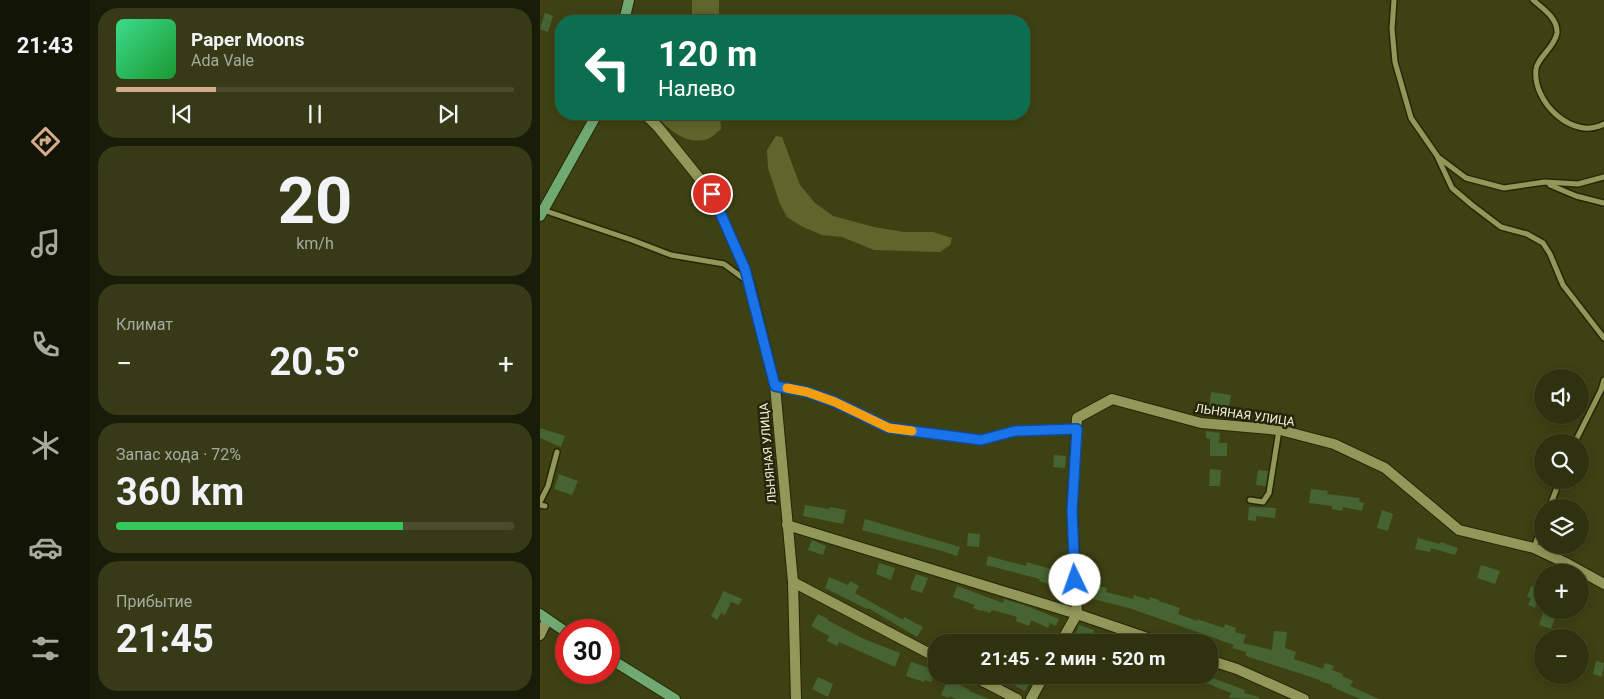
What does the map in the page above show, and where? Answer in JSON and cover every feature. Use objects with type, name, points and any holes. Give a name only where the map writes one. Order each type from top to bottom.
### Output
[{"type":"street","points":[[625,15],[629,0]]},
{"type":"street","points":[[541,212],[594,120]]},
{"type":"street","name":"ЛЬНЯНАЯ УЛИЦА","points":[[651,120],[712,194],[749,282],[775,386],[792,582],[796,699]]},
{"type":"street","name":"ЛЬНЯНАЯ УЛИЦА","points":[[1077,429],[1077,418],[1112,398],[1201,423],[1280,430],[1334,444],[1385,468],[1459,530],[1534,548]]},
{"type":"street","points":[[1066,634],[1077,614],[1072,511],[1077,429]]},
{"type":"street","points":[[787,526],[1077,614],[1136,634]]},
{"type":"street","name":"ЛЬНЯНАЯ УЛИЦА","points":[[1547,554],[1604,584]]},
{"type":"street","points":[[792,582],[928,653]]},
{"type":"street","points":[[540,635],[544,617],[555,624]]},
{"type":"street","points":[[1218,663],[1237,669],[1304,699]]},
{"type":"street","points":[[620,665],[675,699]]},
{"type":"street","points":[[988,684],[1017,699]]},
{"type":"street","points":[[1031,699],[1039,684]]},
{"type":"lane","points":[[1394,0],[1392,29],[1395,62],[1411,118],[1438,157],[1452,188],[1501,227],[1526,234],[1543,243],[1550,254],[1563,285],[1604,338]]},
{"type":"lane","points":[[1533,0],[1552,17],[1557,32],[1553,43],[1536,67],[1535,81],[1548,107],[1561,119],[1580,129],[1596,128],[1604,124]]},
{"type":"lane","points":[[1438,157],[1466,178],[1504,188],[1545,182],[1578,184],[1604,177]]},
{"type":"lane","points":[[1545,182],[1576,196],[1604,203]]},
{"type":"lane","points":[[541,212],[632,240],[671,256],[724,264],[749,282]]},
{"type":"lane","points":[[1579,434],[1604,380]]},
{"type":"lane","points":[[775,386],[807,392],[835,402],[889,428],[981,440],[1015,431],[1077,429]]},
{"type":"lane","points":[[1250,500],[1263,502],[1270,493],[1280,430]]},
{"type":"lane","points":[[542,504],[557,452]]},
{"type":"green space","points":[[692,0],[719,0],[719,15],[692,14]]},
{"type":"green space","points":[[660,120],[720,120],[721,129],[708,139],[699,141],[684,138]]},
{"type":"green space","points":[[776,136],[782,137],[800,185],[815,203],[833,216],[874,227],[904,232],[933,232],[952,238],[950,245],[940,252],[874,250],[842,237],[822,235],[801,226],[787,217],[780,204],[768,168],[767,150]]},
{"type":"building","points":[[545,13],[553,16],[548,32],[540,29]]},
{"type":"building","points":[[1211,392],[1231,395],[1229,407],[1223,406],[1222,414],[1209,412]]},
{"type":"building","points":[[540,428],[565,436],[561,447],[540,438]]},
{"type":"building","points":[[1206,431],[1220,433],[1219,443],[1227,443],[1227,456],[1210,456],[1210,439],[1206,438]]},
{"type":"building","points":[[1054,455],[1066,456],[1065,468],[1053,467]]},
{"type":"building","points":[[1210,469],[1221,470],[1220,486],[1209,486]]},
{"type":"building","points":[[1258,470],[1268,471],[1266,486],[1256,485]]},
{"type":"building","points":[[559,474],[578,481],[572,495],[554,489]]},
{"type":"building","points":[[1311,489],[1328,491],[1327,494],[1360,498],[1359,502],[1364,503],[1362,511],[1343,507],[1342,511],[1332,509],[1332,506],[1309,503]]},
{"type":"building","points":[[805,505],[846,510],[843,524],[803,516]]},
{"type":"building","points":[[1249,507],[1276,508],[1275,518],[1256,516],[1256,521],[1248,520]]},
{"type":"building","points":[[1382,510],[1393,514],[1388,531],[1377,528]]},
{"type":"building","points":[[865,519],[960,547],[957,556],[862,530]]},
{"type":"building","points":[[968,533],[980,534],[979,547],[967,546]]},
{"type":"building","points":[[1418,538],[1440,544],[1441,542],[1458,548],[1455,555],[1431,548],[1430,552],[1415,549]]},
{"type":"building","points":[[812,540],[826,546],[823,555],[808,550]]},
{"type":"building","points":[[988,556],[1026,566],[1027,562],[1068,574],[1069,583],[1067,590],[1039,581],[1040,579],[986,565]]},
{"type":"building","points":[[879,563],[895,568],[891,580],[876,574]]},
{"type":"building","points":[[1481,565],[1500,571],[1495,584],[1477,578]]},
{"type":"building","points":[[916,574],[928,578],[922,593],[910,589]]},
{"type":"building","points":[[829,577],[848,585],[850,581],[859,586],[855,593],[903,620],[904,617],[923,627],[917,637],[868,608],[825,588]]},
{"type":"building","points":[[1089,583],[1107,588],[1106,592],[1133,599],[1134,595],[1149,600],[1150,597],[1180,608],[1178,614],[1197,621],[1197,619],[1224,628],[1225,624],[1236,628],[1235,632],[1246,635],[1243,643],[1272,650],[1274,631],[1287,632],[1285,648],[1296,652],[1294,659],[1323,669],[1325,663],[1334,666],[1332,670],[1343,674],[1342,676],[1353,681],[1350,686],[1379,699],[1360,699],[1320,680],[1246,656],[1246,652],[1232,648],[1234,645],[1218,639],[1218,634],[1203,634],[1129,608],[1085,597]]},
{"type":"building","points":[[957,586],[1003,603],[1004,599],[1027,606],[1059,619],[1056,626],[1050,623],[1048,628],[1031,620],[1029,626],[1016,621],[1017,617],[992,610],[990,613],[981,611],[973,608],[975,605],[953,597]]},
{"type":"building","points":[[1531,586],[1534,587],[1534,608],[1528,605],[1531,598],[1527,597]]},
{"type":"building","points":[[723,591],[742,599],[739,605],[731,602],[725,615],[721,613],[717,620],[711,616]]},
{"type":"building","points":[[818,614],[864,639],[900,653],[895,667],[839,642],[837,646],[827,641],[829,636],[811,626]]},
{"type":"building","points":[[1541,619],[1555,619],[1551,629],[1539,625]]},
{"type":"building","points":[[1079,625],[1094,630],[1093,634],[1075,634]]},
{"type":"building","points":[[1596,661],[1604,663],[1602,677],[1593,674]]},
{"type":"building","points":[[911,662],[928,668],[928,681],[925,680],[924,682],[906,676]]},
{"type":"building","points":[[818,677],[833,684],[828,697],[812,689]]},
{"type":"building","points":[[1218,680],[1245,690],[1244,693],[1259,697],[1259,699],[1229,698],[1231,693],[1208,684],[1218,684]]},
{"type":"building","points":[[946,684],[958,684],[969,691],[989,699],[956,699],[941,695]]},
{"type":"building","points":[[1016,684],[1029,684],[1025,691],[1015,686]]},
{"type":"slow traffic","points":[[787,388],[807,392],[835,402],[889,428],[912,431]]},
{"type":"route","points":[[712,194],[745,269],[775,386],[807,392],[835,402],[889,428],[981,440],[1015,431],[1077,429],[1072,511],[1075,580]]}]
